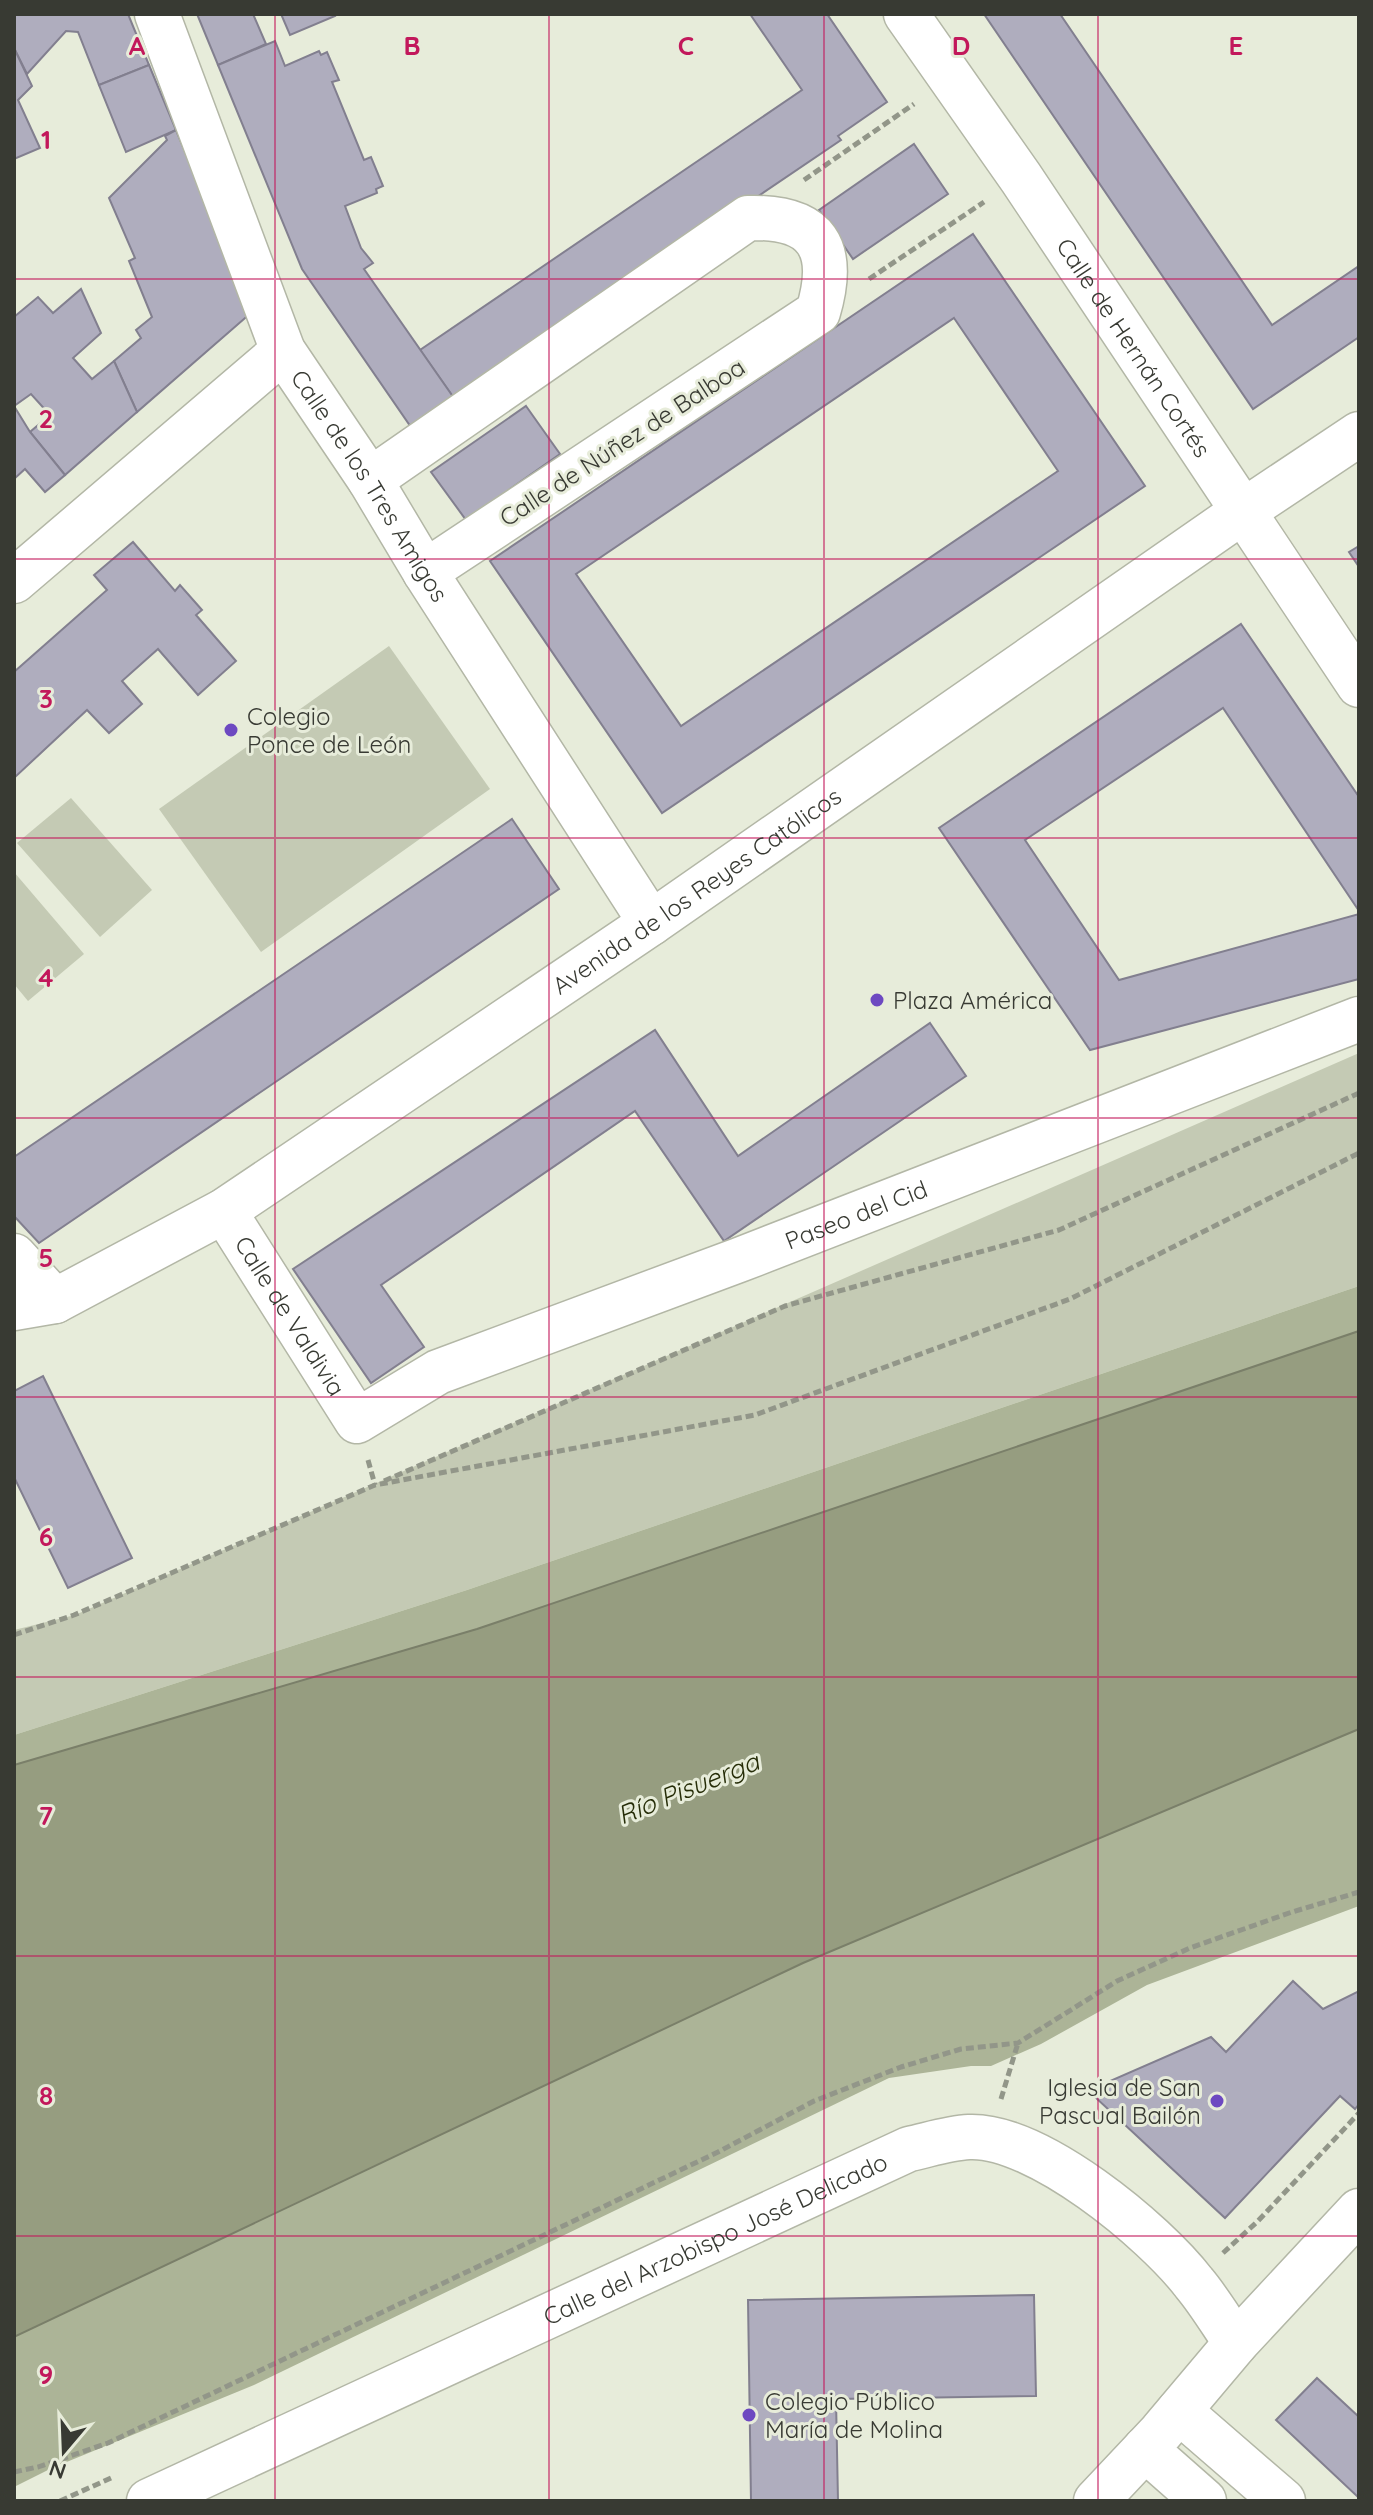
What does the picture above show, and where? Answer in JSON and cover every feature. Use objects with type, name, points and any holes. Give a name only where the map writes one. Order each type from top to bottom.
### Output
[{"type":"street","name":"Calle de los Tres Amigos","points":[[157,14],[283,351],[370,480],[425,572],[651,923]]},
{"type":"street","name":"Calle de Hernán Cortés","points":[[906,14],[1021,178],[1359,685]]},
{"type":"street","points":[[370,480],[748,218],[773,218],[794,223],[810,233],[827,268],[818,312]]},
{"type":"street","name":"Calle de Núñez de Balboa","points":[[425,572],[818,312]]},
{"type":"street","points":[[14,581],[283,351]]},
{"type":"street","name":"Avenida de los Reyes Católicos","points":[[34,1304],[224,1211],[651,923],[1359,434]]},
{"type":"street","name":"Paseo del Cid","points":[[357,1421],[438,1372],[739,1260],[1359,1019]]},
{"type":"street","name":"Calle de Valdivia","points":[[224,1211],[357,1421]]},
{"type":"street","points":[[14,1256],[34,1304]]},
{"type":"street","name":"Calle del Arzobispo José Delicado","points":[[149,2501],[909,2149],[969,2137],[987,2139],[1037,2155],[1084,2181],[1144,2232],[1193,2281],[1236,2343]]},
{"type":"street","points":[[1096,2501],[1179,2411],[1236,2343],[1359,2211]]},
{"type":"street","points":[[1179,2411],[1283,2501]]},
{"type":"street","points":[[1145,2449],[1204,2501]]},
{"type":"path","points":[[748,218],[951,78]]},
{"type":"path","points":[[818,312],[1021,178]]},
{"type":"path","points":[[14,1635],[74,1615],[785,1306],[1059,1230],[1359,1093]]},
{"type":"path","points":[[375,1485],[755,1415],[1070,1299],[1359,1153]]},
{"type":"path","points":[[14,2472],[108,2443],[718,2152],[814,2101],[901,2067],[961,2049],[1018,2043],[1117,1981],[1190,1948],[1359,1892]]},
{"type":"path","points":[[1004,2092],[1018,2043]]},
{"type":"path","points":[[1193,2281],[1258,2221],[1359,2113]]},
{"type":"shaded area","points":[[389,646],[490,789],[261,952],[159,809]]},
{"type":"shaded area","points":[[71,798],[152,890],[100,937],[17,843]]},
{"type":"shaded area","points":[[14,872],[84,954],[28,1001],[14,984]]},
{"type":"shaded area","points":[[1359,1053],[1359,1286],[467,1590],[14,1735],[14,1630],[75,1615]]},
{"type":"shaded area","points":[[1359,1286],[1359,1331],[477,1629],[14,1765],[14,1735],[467,1590]]},
{"type":"shaded area","points":[[1359,1729],[1359,1906],[1147,1985],[1041,2044],[991,2066],[889,2078],[254,2385],[52,2468],[14,2487],[14,2337],[803,1963]]},
{"type":"water","name":"Río Pisuerga","points":[[1359,1331],[1359,1729],[803,1963],[14,2337],[14,1765],[477,1629]]},
{"type":"building","points":[[14,14],[128,14],[149,65],[99,85],[78,32],[66,31],[27,74],[14,48]]},
{"type":"building","points":[[197,14],[253,14],[266,44],[218,65]]},
{"type":"building","points":[[281,14],[334,14],[335,16],[290,35]]},
{"type":"building","points":[[750,14],[827,14],[887,102],[838,136],[841,140],[456,401],[420,350],[802,90]]},
{"type":"building","points":[[984,14],[1060,14],[1272,325],[1359,266],[1359,337],[1253,409]]},
{"type":"building","points":[[275,41],[285,66],[319,51],[321,55],[327,52],[339,80],[332,82],[364,160],[371,157],[383,186],[376,189],[377,193],[345,206],[361,248],[373,263],[364,269],[456,401],[413,430],[302,269],[218,65]]},
{"type":"building","points":[[14,48],[32,86],[18,100],[40,148],[14,159]]},
{"type":"building","points":[[149,65],[176,130],[126,152],[99,85]]},
{"type":"building","points":[[176,130],[252,312],[137,412],[114,361],[141,338],[136,330],[152,317],[129,261],[135,258],[109,198],[167,140],[165,136]]},
{"type":"building","points":[[914,144],[948,194],[853,259],[819,210]]},
{"type":"building","points":[[973,234],[1145,486],[662,813],[490,561]],"holes":[[[954,318],[1058,471],[681,726],[576,574]]]},
{"type":"building","points":[[81,289],[101,333],[73,358],[92,379],[114,361],[137,412],[65,475],[30,432],[50,415],[31,394],[14,406],[14,317],[38,297],[53,313]]},
{"type":"building","points":[[14,406],[30,432],[65,475],[45,492],[25,469],[14,479]]},
{"type":"building","points":[[526,406],[560,454],[466,520],[431,472]]},
{"type":"building","points":[[133,542],[175,591],[180,585],[202,610],[196,615],[236,661],[198,695],[158,649],[122,681],[142,704],[109,733],[87,710],[14,778],[14,672],[107,590],[94,575]]},
{"type":"building","points":[[1359,546],[1359,567],[1349,552]]},
{"type":"building","points":[[1241,624],[1359,797],[1359,911],[1223,708],[1025,840],[1119,980],[1359,914],[1359,979],[1090,1050],[939,828]]},
{"type":"building","points":[[512,819],[559,889],[39,1243],[14,1216],[14,1157]]},
{"type":"building","points":[[930,1023],[966,1076],[724,1241],[635,1111],[381,1285],[424,1347],[371,1383],[293,1269],[655,1030],[738,1156]]},
{"type":"building","points":[[43,1376],[132,1558],[68,1588],[14,1477],[14,1391]]},
{"type":"building","name":"Iglesia de San Pascual Bailón","points":[[1293,1981],[1323,2009],[1359,1991],[1359,2104],[1355,2109],[1340,2096],[1225,2218],[1095,2097],[1110,2081],[1211,2037],[1226,2052]]},
{"type":"building","points":[[1034,2295],[1036,2396],[836,2399],[838,2501],[751,2501],[748,2300]]},
{"type":"building","points":[[1317,2378],[1359,2417],[1359,2498],[1276,2420]]},
{"type":"place","name":"Colegio Ponce de León","points":[[231,730]]},
{"type":"place","name":"Plaza América","points":[[877,1000]]},
{"type":"place","name":"Iglesia de San Pascual Bailón","points":[[1217,2101]]},
{"type":"place","name":"Colegio Público María de Molina","points":[[749,2415]]}]
